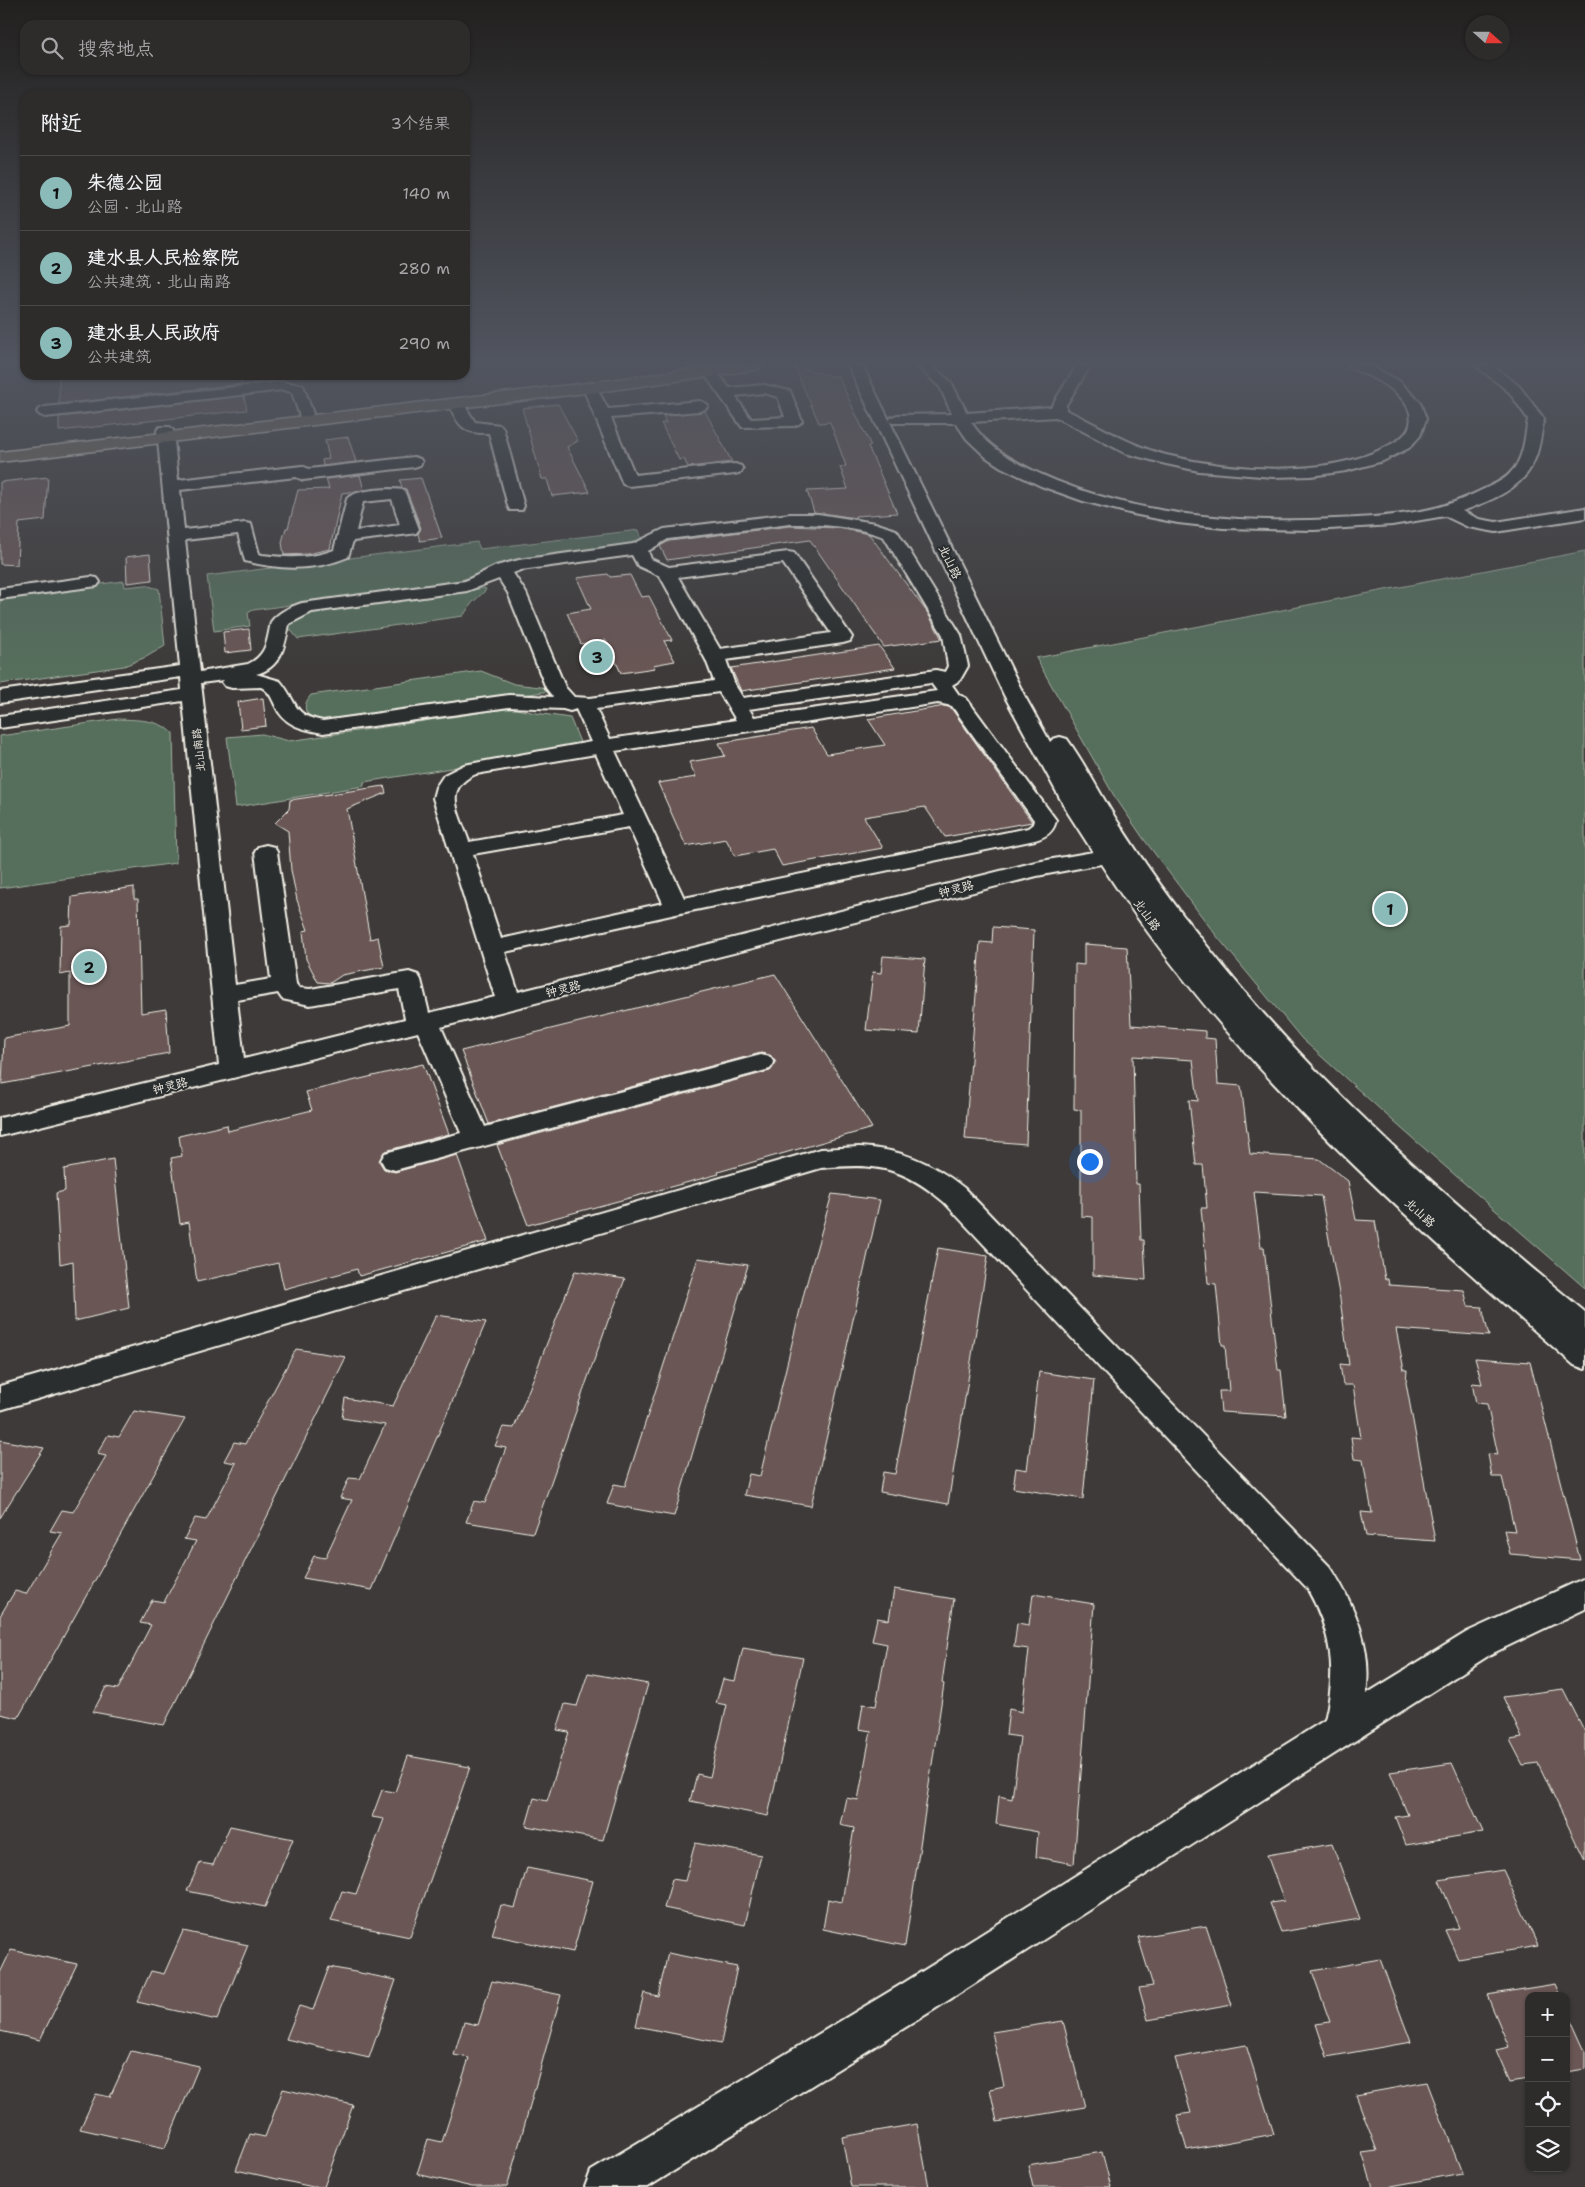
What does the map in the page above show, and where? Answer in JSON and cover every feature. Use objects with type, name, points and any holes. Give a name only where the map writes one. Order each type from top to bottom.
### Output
[{"type":"street","name":"北山南路","points":[[170,467],[232,1070]]},
{"type":"street","points":[[172,486],[302,471],[303,475],[371,467]]},
{"type":"street","points":[[506,467],[516,506]]},
{"type":"street","points":[[624,467],[629,481],[735,469]]},
{"type":"street","name":"北山路","points":[[904,467],[1014,695],[1079,813],[1153,892],[1203,956],[1297,1065],[1451,1213],[1585,1329]]},
{"type":"street","name":"北山路","points":[[920,467],[1032,693],[1099,810],[1117,855],[1166,940],[1199,982],[1276,1071],[1382,1178],[1444,1235],[1585,1357]]},
{"type":"street","points":[[1015,467],[1084,495],[1149,511],[1238,524],[1308,526],[1403,520],[1448,510],[1481,498],[1511,481],[1525,467]]},
{"type":"street","points":[[1209,467],[1276,472],[1338,467]]},
{"type":"street","points":[[1448,510],[1474,523],[1496,527],[1585,513]]},
{"type":"street","points":[[0,722],[253,669],[261,666],[274,655],[280,622],[293,613],[308,607],[467,586],[483,581],[502,570],[519,565],[638,549],[664,534],[790,519],[818,519],[875,528],[890,534],[952,635],[958,666],[949,680],[945,691],[938,697],[748,724],[725,685],[714,656],[668,573]]},
{"type":"street","points":[[177,536],[245,528],[251,557],[276,562],[335,557],[342,553],[346,537]]},
{"type":"street","points":[[638,549],[644,562],[668,573],[788,557],[843,637],[714,656]]},
{"type":"street","points":[[502,570],[517,593],[556,688],[577,705],[604,748],[676,907]]},
{"type":"street","points":[[0,594],[90,582]]},
{"type":"street","points":[[492,948],[676,907],[1035,834],[1044,827],[1045,820],[959,702],[945,691],[936,676],[736,705]]},
{"type":"street","points":[[0,697],[250,679],[264,682],[276,688],[290,714],[296,719],[323,727],[509,701],[577,705],[608,703],[725,685]]},
{"type":"street","points":[[460,850],[636,819]]},
{"type":"street","points":[[266,852],[284,984],[291,994],[310,998],[410,980],[423,1023],[476,1137]]},
{"type":"street","name":"钟灵路","points":[[0,1127],[509,1002],[1036,869],[1117,855]]},
{"type":"street","points":[[224,995],[284,984]]},
{"type":"street","points":[[396,1160],[476,1137],[761,1063]]},
{"type":"street","points":[[0,1398],[821,1159],[863,1155],[890,1159],[915,1167],[930,1175],[954,1196],[1318,1578],[1332,1599],[1346,1634],[1351,1672],[1348,1703],[1340,1732]]},
{"type":"street","points":[[607,2187],[916,1998],[1479,1644],[1585,1593]]},
{"type":"lane","points":[[509,1002],[444,798],[446,785],[454,776],[471,769],[748,724]]},
{"type":"green space","points":[[639,530],[642,541],[639,544],[504,563],[463,580],[448,584],[253,610],[248,613],[250,626],[214,631],[207,576],[477,542],[480,549]]},
{"type":"green space","points":[[1585,551],[1585,1288],[1402,1129],[1302,1039],[1215,934],[1143,838],[1113,794],[1036,658]]},
{"type":"green space","points":[[124,581],[125,587],[145,585],[159,589],[165,646],[146,657],[124,666],[0,684],[0,597]]},
{"type":"green space","points":[[485,588],[486,590],[472,603],[463,616],[298,639],[289,628],[289,624],[307,612]]},
{"type":"green space","points":[[481,671],[514,684],[549,688],[550,691],[333,723],[314,719],[306,712],[305,707],[311,695]]},
{"type":"green space","points":[[512,708],[570,718],[582,747],[364,782],[364,786],[236,807],[227,737],[262,734],[289,741]]},
{"type":"green space","points":[[118,719],[154,723],[167,728],[173,733],[176,863],[0,888],[0,736]]},
{"type":"building","points":[[539,467],[577,467],[590,492],[552,496],[547,479],[542,479]]},
{"type":"building","points":[[840,467],[877,467],[897,513],[855,516],[856,518],[814,512],[807,491],[848,489]]},
{"type":"building","points":[[360,475],[364,490],[342,493],[330,549],[307,554],[284,555],[282,542],[286,528],[288,528],[298,490],[329,489],[326,479]]},
{"type":"building","points":[[48,477],[45,520],[19,523],[17,565],[0,564],[0,482]]},
{"type":"building","points":[[421,478],[442,538],[420,541],[418,534],[421,528],[406,489],[402,488],[400,480]]},
{"type":"building","points":[[790,526],[838,528],[869,534],[927,612],[942,639],[884,647],[810,540],[667,560],[660,546],[669,541]]},
{"type":"building","points":[[150,554],[152,580],[127,583],[126,557]]},
{"type":"building","points":[[608,574],[610,577],[630,575],[641,597],[649,596],[672,640],[664,641],[675,661],[653,665],[655,668],[621,673],[606,640],[581,644],[567,613],[591,609],[577,578]]},
{"type":"building","points":[[249,629],[251,650],[225,653],[223,632]]},
{"type":"building","points":[[879,646],[895,668],[741,691],[731,668]]},
{"type":"building","points":[[263,698],[266,726],[241,729],[238,702]]},
{"type":"building","points":[[945,706],[951,708],[1032,822],[945,837],[925,807],[864,817],[883,848],[782,866],[773,849],[735,856],[726,839],[686,846],[658,783],[696,777],[689,762],[725,756],[719,743],[811,728],[827,754],[885,745],[868,719]]},
{"type":"building","points":[[384,786],[386,793],[347,809],[370,939],[378,937],[384,967],[342,975],[330,983],[318,982],[306,959],[303,931],[308,930],[297,900],[291,870],[288,831],[275,823],[289,809],[290,800]]},
{"type":"building","points":[[134,887],[134,899],[138,899],[141,1013],[166,1009],[169,1053],[2,1084],[4,1038],[70,1026],[70,973],[60,975],[61,926],[71,925],[72,897]]},
{"type":"building","points":[[993,927],[1034,930],[1026,1144],[965,1139],[980,942],[992,943]]},
{"type":"building","points":[[1084,944],[1127,947],[1131,1025],[1205,1031],[1205,1038],[1215,1039],[1218,1084],[1241,1086],[1250,1154],[1319,1159],[1348,1181],[1356,1220],[1375,1221],[1385,1279],[1388,1279],[1389,1285],[1464,1290],[1468,1306],[1482,1307],[1489,1336],[1396,1329],[1404,1370],[1407,1370],[1406,1383],[1435,1541],[1366,1536],[1361,1512],[1372,1513],[1363,1460],[1354,1459],[1351,1437],[1361,1438],[1353,1385],[1343,1385],[1340,1364],[1349,1365],[1340,1299],[1321,1196],[1254,1192],[1261,1247],[1264,1247],[1278,1370],[1281,1370],[1286,1416],[1221,1412],[1219,1391],[1229,1391],[1225,1345],[1222,1345],[1216,1284],[1208,1283],[1201,1208],[1207,1208],[1203,1165],[1196,1165],[1189,1100],[1198,1101],[1193,1060],[1133,1056],[1136,1184],[1139,1184],[1141,1240],[1144,1240],[1146,1280],[1093,1275],[1093,1217],[1081,1216],[1081,1110],[1074,1109],[1075,964],[1084,965]]},
{"type":"building","points":[[883,956],[925,959],[919,1034],[866,1030],[873,972],[881,973]]},
{"type":"building","points":[[775,974],[872,1128],[718,1172],[719,1174],[528,1225],[497,1145],[770,1071],[776,1062],[770,1055],[761,1053],[489,1124],[461,1051]]},
{"type":"building","points":[[423,1064],[449,1134],[385,1151],[379,1161],[384,1169],[395,1172],[457,1155],[488,1241],[359,1276],[357,1269],[284,1289],[278,1263],[197,1282],[189,1222],[180,1224],[171,1158],[182,1156],[179,1136],[227,1125],[228,1131],[312,1110],[306,1092]]},
{"type":"building","points":[[113,1159],[129,1308],[75,1321],[73,1261],[60,1264],[56,1193],[65,1191],[64,1169]]},
{"type":"building","points":[[832,1194],[880,1200],[811,1506],[744,1495],[749,1474],[760,1476],[805,1289]]},
{"type":"building","points":[[938,1248],[988,1256],[948,1504],[880,1492],[883,1472],[895,1474]]},
{"type":"building","points":[[698,1258],[748,1265],[674,1516],[607,1504],[614,1484],[625,1486]]},
{"type":"building","points":[[575,1271],[625,1279],[609,1318],[533,1533],[466,1522],[474,1501],[485,1503],[506,1448],[495,1446],[503,1427],[514,1428]]},
{"type":"building","points":[[436,1315],[486,1322],[372,1590],[303,1578],[314,1556],[325,1558],[352,1500],[340,1498],[349,1478],[360,1479],[385,1425],[342,1418],[345,1398],[393,1406]]},
{"type":"building","points":[[296,1349],[346,1357],[164,1725],[93,1712],[106,1687],[118,1689],[151,1625],[140,1623],[152,1600],[164,1602],[196,1541],[184,1539],[195,1518],[206,1520],[236,1463],[224,1461],[234,1442],[245,1444]]},
{"type":"building","points":[[1475,1358],[1530,1362],[1580,1560],[1510,1554],[1504,1530],[1515,1531],[1502,1477],[1492,1477],[1488,1454],[1498,1455],[1487,1404],[1476,1403],[1472,1383],[1482,1384]]},
{"type":"building","points":[[1039,1372],[1094,1380],[1083,1499],[1013,1488],[1016,1468],[1027,1470]]},
{"type":"building","points":[[134,1411],[185,1419],[18,1718],[0,1714],[0,1616],[15,1591],[26,1594],[62,1533],[50,1531],[62,1510],[73,1512],[106,1456],[97,1454],[108,1435],[119,1437]]},
{"type":"building","points":[[0,1440],[44,1448],[0,1518]]},
{"type":"building","points":[[894,1589],[954,1599],[942,1683],[944,1684],[905,1946],[823,1929],[828,1899],[842,1902],[854,1828],[840,1825],[846,1798],[858,1800],[871,1731],[859,1729],[863,1704],[876,1706],[887,1644],[872,1641],[877,1618],[889,1620]]},
{"type":"building","points":[[1033,1594],[1094,1604],[1074,1864],[1036,1857],[1038,1832],[996,1824],[999,1796],[1012,1799],[1020,1737],[1006,1735],[1009,1709],[1022,1712],[1029,1649],[1014,1647],[1017,1623],[1029,1625]]},
{"type":"building","points":[[743,1648],[803,1658],[768,1816],[690,1801],[697,1774],[710,1777],[727,1705],[716,1703],[723,1679],[735,1681]]},
{"type":"building","points":[[588,1673],[648,1684],[603,1840],[526,1826],[534,1798],[547,1801],[569,1732],[557,1730],[565,1704],[577,1706]]},
{"type":"building","points":[[1563,1689],[1585,1732],[1585,1861],[1538,1763],[1523,1765],[1510,1740],[1522,1738],[1503,1697]]},
{"type":"building","points":[[408,1756],[470,1767],[410,1937],[331,1921],[342,1891],[356,1894],[384,1819],[372,1817],[382,1790],[395,1792]]},
{"type":"building","points":[[1452,1763],[1483,1832],[1406,1845],[1395,1817],[1408,1815],[1390,1772]]},
{"type":"building","points":[[230,1826],[293,1839],[265,1907],[187,1891],[200,1863],[213,1865]]},
{"type":"building","points":[[695,1843],[761,1855],[745,1925],[664,1908],[672,1879],[685,1881]]},
{"type":"building","points":[[1332,1844],[1360,1919],[1281,1932],[1270,1903],[1284,1901],[1267,1855]]},
{"type":"building","points":[[527,1868],[593,1881],[573,1952],[492,1935],[501,1905],[515,1908]]},
{"type":"building","points":[[1503,1870],[1538,1946],[1458,1959],[1445,1930],[1459,1928],[1439,1880]]},
{"type":"building","points":[[1206,1926],[1232,2005],[1148,2020],[1139,1988],[1153,1986],[1138,1937]]},
{"type":"building","points":[[183,1931],[248,1945],[217,2020],[137,2002],[151,1971],[164,1974]]},
{"type":"building","points":[[11,1950],[77,1964],[40,2040],[0,2031],[0,1973]]},
{"type":"building","points":[[668,1953],[737,1967],[721,2043],[636,2026],[644,1993],[658,1996]]},
{"type":"building","points":[[1380,1959],[1411,2042],[1327,2057],[1316,2024],[1330,2022],[1312,1971]]},
{"type":"building","points":[[329,1967],[396,1980],[369,2058],[286,2039],[299,2006],[313,2010]]},
{"type":"building","points":[[492,1981],[561,1995],[507,2187],[472,2187],[417,2174],[428,2139],[442,2142],[469,2058],[454,2055],[464,2022],[478,2025]]},
{"type":"building","points":[[1555,1984],[1558,1992],[1525,1992],[1525,2080],[1510,2082],[1496,2050],[1509,2047],[1487,1995]]},
{"type":"building","points":[[1570,2018],[1585,2051],[1585,2069],[1570,2071]]},
{"type":"building","points":[[1063,2021],[1085,2107],[997,2122],[990,2089],[1004,2086],[992,2032]]},
{"type":"building","points":[[1246,2045],[1274,2134],[1187,2150],[1177,2115],[1191,2113],[1175,2058]]},
{"type":"building","points":[[131,2051],[199,2066],[165,2148],[80,2129],[96,2094],[110,2097]]},
{"type":"building","points":[[1427,2082],[1462,2173],[1386,2187],[1373,2187],[1362,2153],[1377,2151],[1356,2095]]},
{"type":"building","points":[[283,2089],[353,2105],[324,2187],[313,2187],[236,2170],[250,2134],[265,2137]]},
{"type":"building","points":[[917,2124],[929,2187],[851,2187],[842,2137]]},
{"type":"building","points":[[1102,2152],[1111,2187],[1033,2187],[1028,2165]]},
{"type":"place","name":"建水县人民政府","points":[[597,657]]},
{"type":"place","name":"朱德公园","points":[[1390,909]]},
{"type":"place","name":"建水县人民检察院","points":[[89,967]]}]
